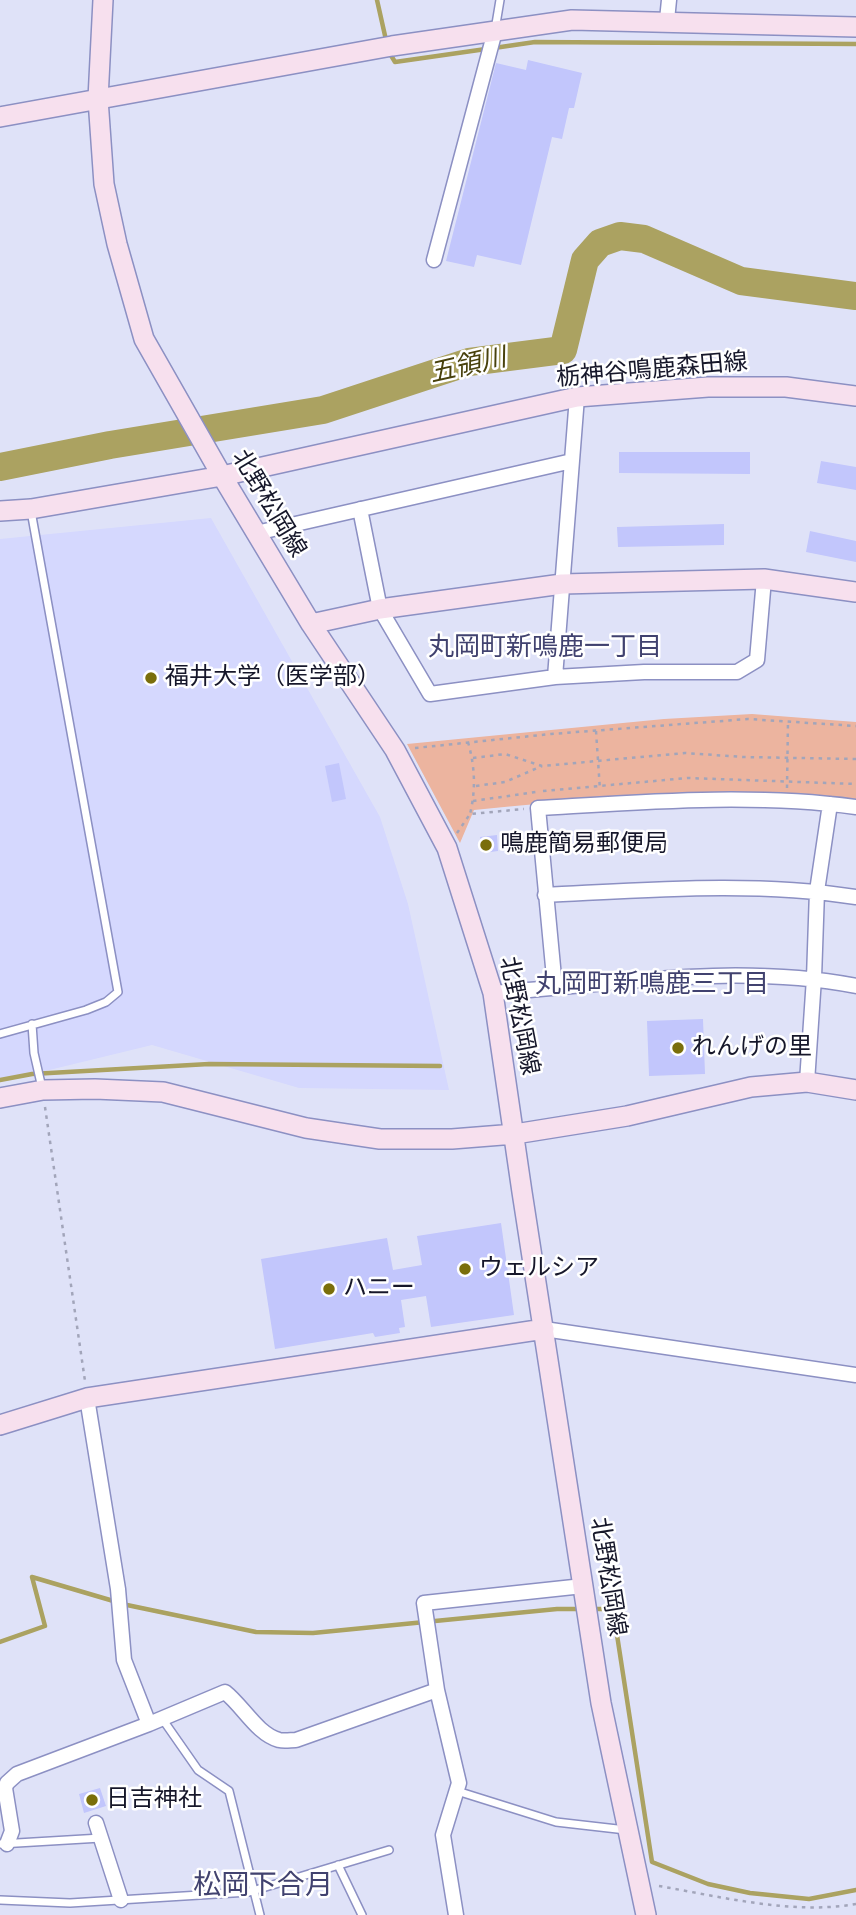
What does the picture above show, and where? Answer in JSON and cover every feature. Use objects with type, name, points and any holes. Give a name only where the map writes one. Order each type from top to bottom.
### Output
[{"type":"main road","name":"北野松岡線","points":[[103,0],[98,99],[104,184],[117,244],[144,339],[256,533],[394,750],[447,848],[493,993],[601,1703],[646,1915]]},
{"type":"main road","points":[[0,117],[392,46],[572,20],[667,20],[856,27]]},
{"type":"main road","name":"栃神谷鳴鹿森田線","points":[[0,511],[31,509],[222,476],[577,397],[708,387],[786,387],[856,396]]},
{"type":"main road","points":[[312,624],[380,609],[562,584],[764,579],[856,592]]},
{"type":"main road","points":[[0,1098],[43,1090],[163,1092],[306,1128],[380,1139],[452,1139],[515,1134],[627,1116],[751,1087],[807,1082],[856,1090]]},
{"type":"main road","points":[[0,1425],[87,1398],[544,1329]]},
{"type":"street","points":[[667,20],[669,0]]},
{"type":"street","points":[[434,260],[495,31]]},
{"type":"street","points":[[555,677],[577,397]]},
{"type":"street","points":[[256,533],[572,461]]},
{"type":"street","points":[[360,509],[380,609],[430,694],[555,677],[645,671],[737,672],[757,660],[764,579]]},
{"type":"street","points":[[555,988],[538,808],[684,800],[856,807]]},
{"type":"street","points":[[807,1082],[817,891],[830,804]]},
{"type":"street","points":[[545,895],[698,888],[817,891],[856,897]]},
{"type":"street","points":[[493,993],[701,976],[814,978],[856,986]]},
{"type":"street","points":[[544,1329],[856,1375]]},
{"type":"street","points":[[87,1398],[118,1589],[124,1660],[155,1720]]},
{"type":"street","points":[[456,1915],[443,1835],[459,1783],[437,1690],[424,1603],[583,1586]]},
{"type":"street","points":[[3,1844],[12,1832],[5,1788],[17,1774],[225,1692],[238,1702],[263,1731],[279,1740],[296,1740],[437,1690]]},
{"type":"street","points":[[96,1823],[121,1900]]},
{"type":"lane","points":[[495,31],[500,0]]},
{"type":"lane","points":[[0,1034],[86,1010],[106,1002],[118,992],[31,509]]},
{"type":"lane","points":[[33,1024],[34,1053],[43,1090]]},
{"type":"lane","points":[[155,1720],[198,1770],[229,1791],[260,1915]]},
{"type":"lane","points":[[457,1791],[555,1822],[628,1830]]},
{"type":"lane","points":[[3,1844],[102,1838]]},
{"type":"lane","points":[[0,1900],[70,1903],[253,1891],[389,1850]]},
{"type":"lane","points":[[338,1865],[362,1915]]},
{"type":"path","points":[[394,750],[748,719],[856,726]]},
{"type":"path","points":[[788,721],[788,803]]},
{"type":"path","points":[[596,731],[601,805]]},
{"type":"path","points":[[447,848],[470,814],[475,786],[473,758],[468,742]]},
{"type":"path","points":[[475,786],[505,782],[542,766],[685,752],[856,759]]},
{"type":"path","points":[[473,758],[505,754],[542,766]]},
{"type":"path","points":[[470,814],[538,808]]},
{"type":"path","points":[[43,1090],[87,1398]]},
{"type":"path","points":[[639,1882],[782,1908],[842,1908],[856,1904]]},
{"type":"shaded area","name":"福井大学（医学部）","points":[[211,518],[380,817],[408,904],[449,1090],[299,1088],[152,1045],[0,1082],[0,539]]},
{"type":"shaded area","points":[[752,714],[856,722],[856,799],[713,793],[617,797],[474,810],[460,843],[407,744],[664,719]]},
{"type":"building","points":[[528,60],[582,73],[574,108],[569,108],[562,139],[552,137],[521,265],[477,255],[474,267],[446,261],[496,63],[526,70]]},
{"type":"building","points":[[619,452],[750,452],[750,474],[619,473]]},
{"type":"building","points":[[821,461],[856,467],[856,490],[817,483]]},
{"type":"building","points":[[724,524],[724,545],[618,547],[617,527]]},
{"type":"building","points":[[810,531],[856,541],[856,562],[806,552]]},
{"type":"building","points":[[339,763],[346,799],[332,802],[325,766]]},
{"type":"building","points":[[497,835],[498,851],[483,853],[480,837]]},
{"type":"building","points":[[703,1019],[705,1074],[649,1076],[647,1021]]},
{"type":"building","points":[[501,1223],[514,1315],[431,1327],[426,1296],[401,1300],[405,1327],[399,1328],[400,1333],[375,1337],[373,1333],[275,1349],[261,1259],[387,1238],[393,1270],[422,1265],[417,1236]]},
{"type":"building","points":[[100,1788],[106,1806],[84,1813],[79,1794]]},
{"type":"waterway","points":[[377,0],[386,40]]},
{"type":"waterway","points":[[494,48],[535,42],[856,44]]},
{"type":"waterway","points":[[389,52],[395,62],[486,49]]},
{"type":"waterway","name":"五領川","points":[[0,467],[110,445],[323,410],[469,362],[563,350],[585,260],[600,243],[620,236],[644,239],[741,281],[856,296]]},
{"type":"waterway","points":[[0,1080],[32,1074],[209,1064],[440,1066]]},
{"type":"waterway","points":[[0,1642],[45,1626],[32,1577],[127,1605],[256,1632],[313,1633],[557,1609],[581,1609]]},
{"type":"waterway","points":[[590,1609],[613,1609],[652,1862],[708,1884],[750,1893],[809,1899],[856,1890]]},
{"type":"place","name":"福井大学（医学部）","points":[[151,678]]},
{"type":"place","name":"鳴鹿簡易郵便局","points":[[486,845]]},
{"type":"place","name":"れんげの里","points":[[678,1048]]},
{"type":"place","name":"ウェルシア","points":[[465,1269]]},
{"type":"place","name":"ハニー","points":[[329,1289]]},
{"type":"place","name":"日吉神社","points":[[92,1800]]},
{"type":"district","name":"丸岡町新鳴鹿一丁目","points":[[545,648]]},
{"type":"district","name":"丸岡町新鳴鹿三丁目","points":[[652,985]]},
{"type":"district","name":"松岡下合月","points":[[263,1887]]}]
